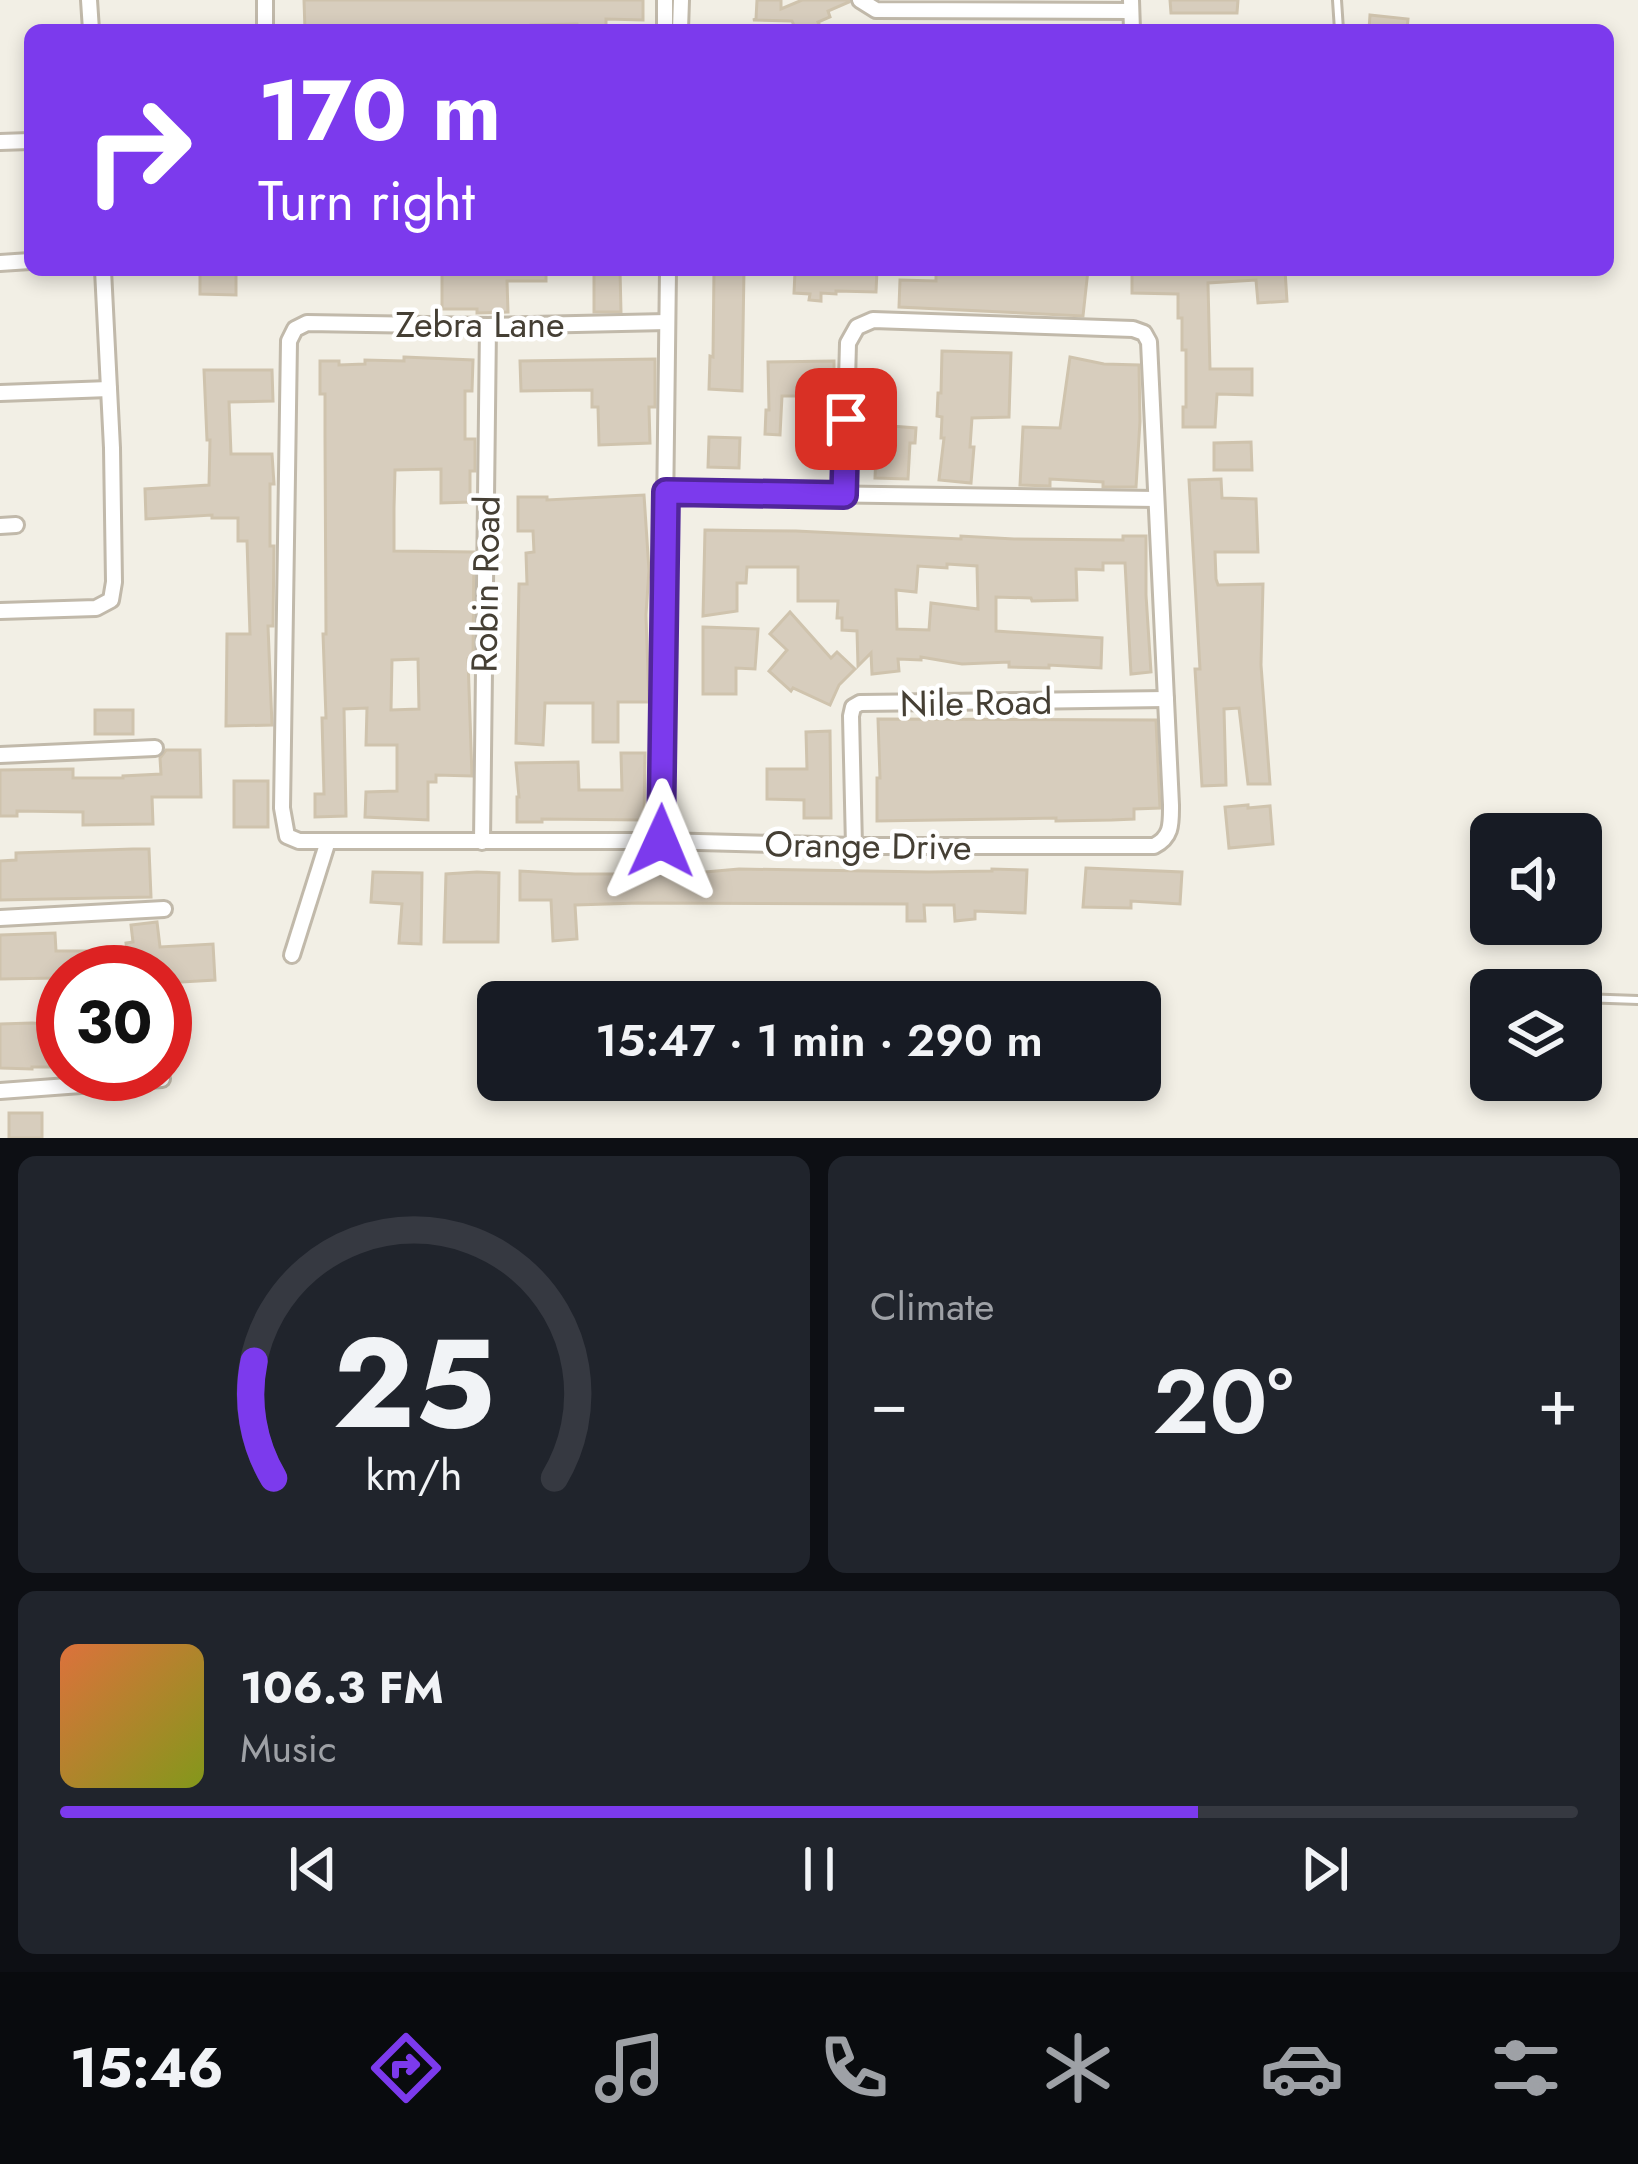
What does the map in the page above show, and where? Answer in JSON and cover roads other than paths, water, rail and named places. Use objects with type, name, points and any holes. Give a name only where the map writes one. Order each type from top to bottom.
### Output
[{"type":"street","points":[[860,0],[876,10],[1131,5]]},
{"type":"street","points":[[0,611],[96,608],[111,600],[104,276]]},
{"type":"street","points":[[661,841],[668,276]]},
{"type":"street","points":[[844,495],[848,343],[857,327],[872,320],[1144,333],[1149,342],[1166,699]]},
{"type":"street","name":"Zebra Lane","points":[[287,836],[282,808],[289,341],[295,329],[308,323],[667,322]]},
{"type":"street","name":"Robin Road","points":[[482,842],[488,326]]},
{"type":"street","points":[[0,393],[109,389]]},
{"type":"street","points":[[666,492],[1156,499]]},
{"type":"street","name":"Orange Drive","points":[[287,836],[298,841],[1154,846],[1171,829],[1166,699]]},
{"type":"street","name":"Nile Road","points":[[854,846],[851,716],[860,703],[1166,699]]},
{"type":"street","points":[[0,755],[155,748]]},
{"type":"street","points":[[292,956],[328,841]]},
{"type":"street","points":[[0,918],[164,910]]},
{"type":"street","points":[[0,1091],[36,1088]]},
{"type":"lane","points":[[1602,999],[1638,1000]]}]
